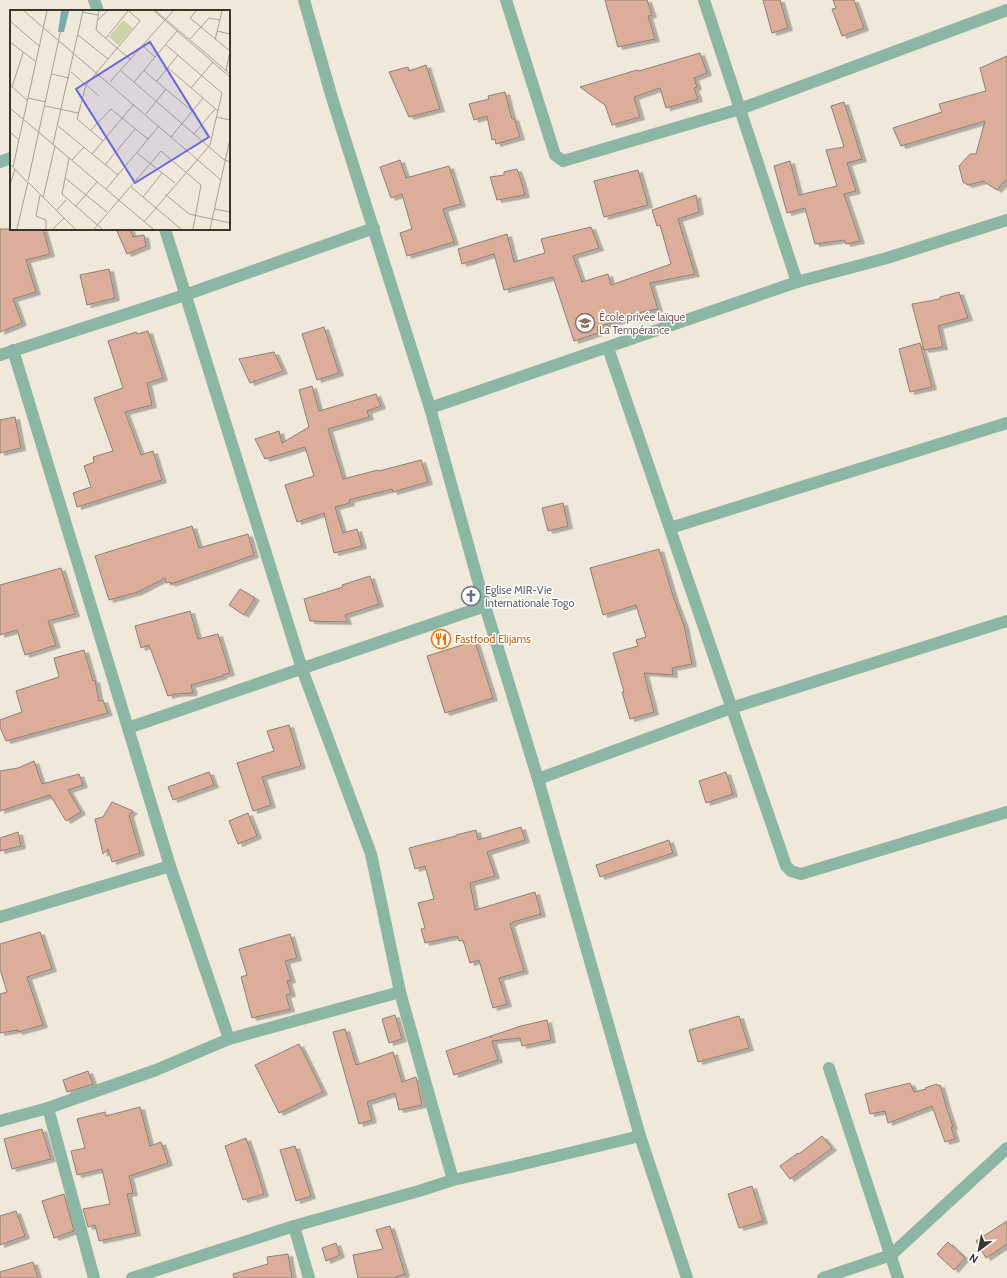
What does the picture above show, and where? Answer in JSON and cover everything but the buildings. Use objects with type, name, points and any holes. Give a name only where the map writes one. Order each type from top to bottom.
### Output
[{"type":"street","points":[[94,0],[98,10]]},
{"type":"street","points":[[304,0],[332,98],[430,408],[485,606],[538,779],[640,1136],[688,1278]]},
{"type":"street","points":[[506,0],[555,155],[560,160],[566,160],[740,109],[1007,10]]},
{"type":"street","points":[[704,0],[797,282]]},
{"type":"street","points":[[0,162],[10,158]]},
{"type":"street","points":[[430,408],[797,282],[887,258],[1007,220]]},
{"type":"street","points":[[0,355],[185,295],[374,228]]},
{"type":"street","points":[[164,230],[302,669],[371,854],[400,992],[453,1180]]},
{"type":"street","points":[[608,348],[786,866],[791,871],[800,874],[1007,812]]},
{"type":"street","points":[[13,350],[170,866],[229,1039]]},
{"type":"street","points":[[670,528],[1007,423]]},
{"type":"street","points":[[128,728],[485,606]]},
{"type":"street","points":[[538,779],[731,708],[1007,622]]},
{"type":"street","points":[[0,917],[170,866]]},
{"type":"street","points":[[0,1121],[48,1108],[156,1070],[229,1039],[400,992]]},
{"type":"street","points":[[829,1068],[898,1278]]},
{"type":"street","points":[[48,1108],[94,1278]]},
{"type":"street","points":[[132,1278],[294,1226],[453,1180],[640,1136]]},
{"type":"street","points":[[823,1278],[891,1255],[1007,1148]]},
{"type":"street","points":[[294,1226],[310,1278]]},
{"type":"place","name":"École privée laïque La Tempérance","points":[[585,323]]},
{"type":"place","name":"Eglise MIR-Vie Internationale Togo","points":[[471,596]]},
{"type":"place","name":"Fastfood Elijams","points":[[441,639]]}]
